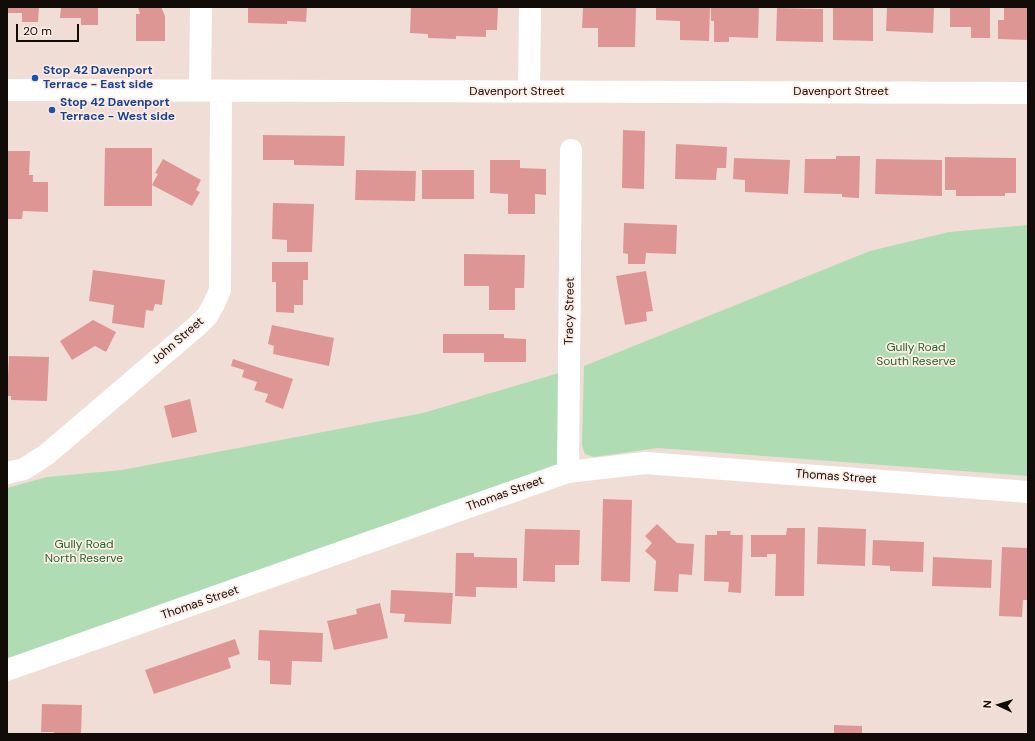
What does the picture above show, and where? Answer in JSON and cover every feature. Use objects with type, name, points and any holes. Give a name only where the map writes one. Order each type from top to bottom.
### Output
[{"type":"street","points":[[200,90],[201,7]]},
{"type":"street","points":[[529,92],[530,7]]},
{"type":"street","name":"Davenport Street","points":[[7,90],[1028,93]]},
{"type":"street","name":"John Street","points":[[7,473],[24,469],[46,455],[197,326],[215,302],[220,290],[221,91]]},
{"type":"street","name":"Tracy Street","points":[[568,472],[571,150]]},
{"type":"street","name":"Thomas Street","points":[[7,670],[568,472],[645,463],[1028,492]]},
{"type":"green space","name":"Gully Road South Reserve","points":[[1028,225],[1028,476],[658,448],[594,457],[585,454],[582,445],[584,366],[870,251],[949,232]]},
{"type":"green space","name":"Gully Road North Reserve","points":[[559,373],[558,466],[7,660],[7,488],[47,477],[122,470],[423,413]]},
{"type":"building","points":[[7,7],[39,7],[38,22],[22,22],[22,13],[7,13]]},
{"type":"building","points":[[61,7],[98,7],[98,25],[81,25],[81,18],[60,18]]},
{"type":"building","points":[[138,7],[161,7],[165,16],[165,41],[136,41],[136,14],[140,14]]},
{"type":"building","points":[[248,7],[307,7],[306,22],[287,21],[287,24],[248,23]]},
{"type":"building","points":[[411,7],[498,7],[497,30],[486,30],[486,37],[456,36],[456,39],[428,38],[428,34],[410,33]]},
{"type":"building","points":[[583,7],[636,7],[635,47],[598,47],[598,28],[582,28]]},
{"type":"building","points":[[656,7],[710,7],[709,41],[680,40],[680,21],[656,20]]},
{"type":"building","points":[[711,7],[759,7],[758,38],[729,37],[729,42],[714,42],[714,21],[711,21]]},
{"type":"building","points":[[833,7],[873,7],[873,41],[833,40]]},
{"type":"building","points":[[887,7],[934,7],[933,33],[886,31]]},
{"type":"building","points":[[950,7],[990,7],[990,38],[971,38],[971,27],[950,27]]},
{"type":"building","points":[[1004,7],[1028,7],[1028,40],[998,39],[998,20],[1004,20]]},
{"type":"building","points":[[777,8],[823,9],[823,42],[776,41]]},
{"type":"building","points":[[623,130],[645,131],[644,189],[622,188]]},
{"type":"building","points":[[263,135],[345,136],[344,166],[294,165],[294,160],[263,160]]},
{"type":"building","points":[[676,144],[727,147],[726,168],[717,168],[716,180],[675,179]]},
{"type":"building","points":[[105,148],[152,148],[152,206],[104,206]]},
{"type":"building","points":[[8,151],[30,151],[29,175],[33,175],[33,182],[48,182],[48,212],[23,211],[22,219],[7,219]]},
{"type":"building","points":[[836,156],[860,156],[859,198],[842,197],[842,194],[804,193],[805,159],[836,159]]},
{"type":"building","points":[[945,157],[1016,158],[1016,193],[1005,193],[1005,196],[956,196],[956,190],[945,190]]},
{"type":"building","points":[[734,158],[790,160],[788,194],[745,192],[745,180],[733,179]]},
{"type":"building","points":[[163,159],[201,180],[196,190],[200,192],[192,206],[152,185],[158,174],[155,173]]},
{"type":"building","points":[[876,159],[942,160],[942,196],[875,194]]},
{"type":"building","points":[[490,160],[520,160],[520,168],[546,169],[546,195],[535,194],[535,214],[508,214],[508,194],[490,193]]},
{"type":"building","points":[[356,170],[416,171],[415,201],[355,200]]},
{"type":"building","points":[[422,170],[474,170],[474,199],[422,199]]},
{"type":"building","points":[[273,203],[314,204],[312,252],[287,252],[287,240],[272,239]]},
{"type":"building","points":[[624,223],[677,225],[676,254],[646,253],[645,264],[628,264],[628,254],[623,253]]},
{"type":"building","points":[[464,254],[525,255],[524,288],[515,288],[515,310],[489,310],[489,286],[464,286]]},
{"type":"building","points":[[272,262],[308,262],[308,280],[303,280],[303,305],[294,305],[294,313],[276,312],[276,282],[272,282]]},
{"type":"building","points":[[93,270],[165,280],[162,305],[155,304],[153,311],[146,310],[144,328],[112,323],[114,305],[89,301]]},
{"type":"building","points":[[646,271],[653,311],[646,312],[647,321],[625,325],[616,276]]},
{"type":"building","points":[[93,320],[116,332],[106,352],[95,346],[72,360],[60,341]]},
{"type":"building","points":[[272,325],[334,338],[329,366],[273,354],[274,346],[268,344]]},
{"type":"building","points":[[443,334],[504,334],[504,338],[526,339],[526,362],[484,362],[484,353],[443,353]]},
{"type":"building","points":[[9,356],[49,357],[47,401],[11,400],[11,396],[7,396]]},
{"type":"building","points":[[233,359],[293,379],[283,409],[265,402],[268,394],[254,390],[257,382],[242,377],[244,370],[231,366]]},
{"type":"building","points":[[190,399],[197,432],[172,438],[164,406]]},
{"type":"building","points":[[603,499],[632,500],[630,582],[601,581]]},
{"type":"building","points":[[657,524],[677,543],[694,544],[692,575],[679,574],[678,592],[654,591],[656,561],[645,551],[652,543],[645,536]]},
{"type":"building","points":[[818,527],[866,529],[865,566],[817,564]]},
{"type":"building","points":[[787,528],[805,528],[804,596],[775,596],[776,554],[767,554],[767,557],[751,557],[751,535],[786,535]]},
{"type":"building","points":[[525,529],[580,530],[579,565],[555,565],[555,582],[523,581]]},
{"type":"building","points":[[717,531],[731,531],[730,535],[743,535],[741,593],[728,592],[729,582],[704,581],[705,535],[717,535]]},
{"type":"building","points":[[873,540],[924,542],[923,572],[890,571],[890,566],[872,565]]},
{"type":"building","points":[[1002,547],[1028,548],[1028,600],[1023,600],[1022,617],[999,616]]},
{"type":"building","points":[[456,553],[474,553],[474,557],[517,558],[517,588],[476,587],[476,597],[455,596]]},
{"type":"building","points":[[933,557],[992,560],[991,588],[932,586]]},
{"type":"building","points":[[391,590],[453,593],[451,624],[404,622],[405,614],[390,613]]},
{"type":"building","points":[[380,603],[388,638],[334,650],[327,621],[357,614],[356,609]]},
{"type":"building","points":[[259,630],[323,633],[322,662],[292,661],[291,685],[270,684],[270,661],[258,660]]},
{"type":"building","points":[[235,639],[240,654],[228,658],[231,668],[154,694],[145,670]]},
{"type":"building","points":[[42,704],[82,705],[81,734],[54,734],[54,732],[41,732]]},
{"type":"building","points":[[834,725],[862,726],[862,734],[834,734]]},
{"type":"place","name":"Stop 42 Davenport Terrace - East side","points":[[35,78]]},
{"type":"place","name":"Stop 42 Davenport Terrace - West side","points":[[52,110]]}]
